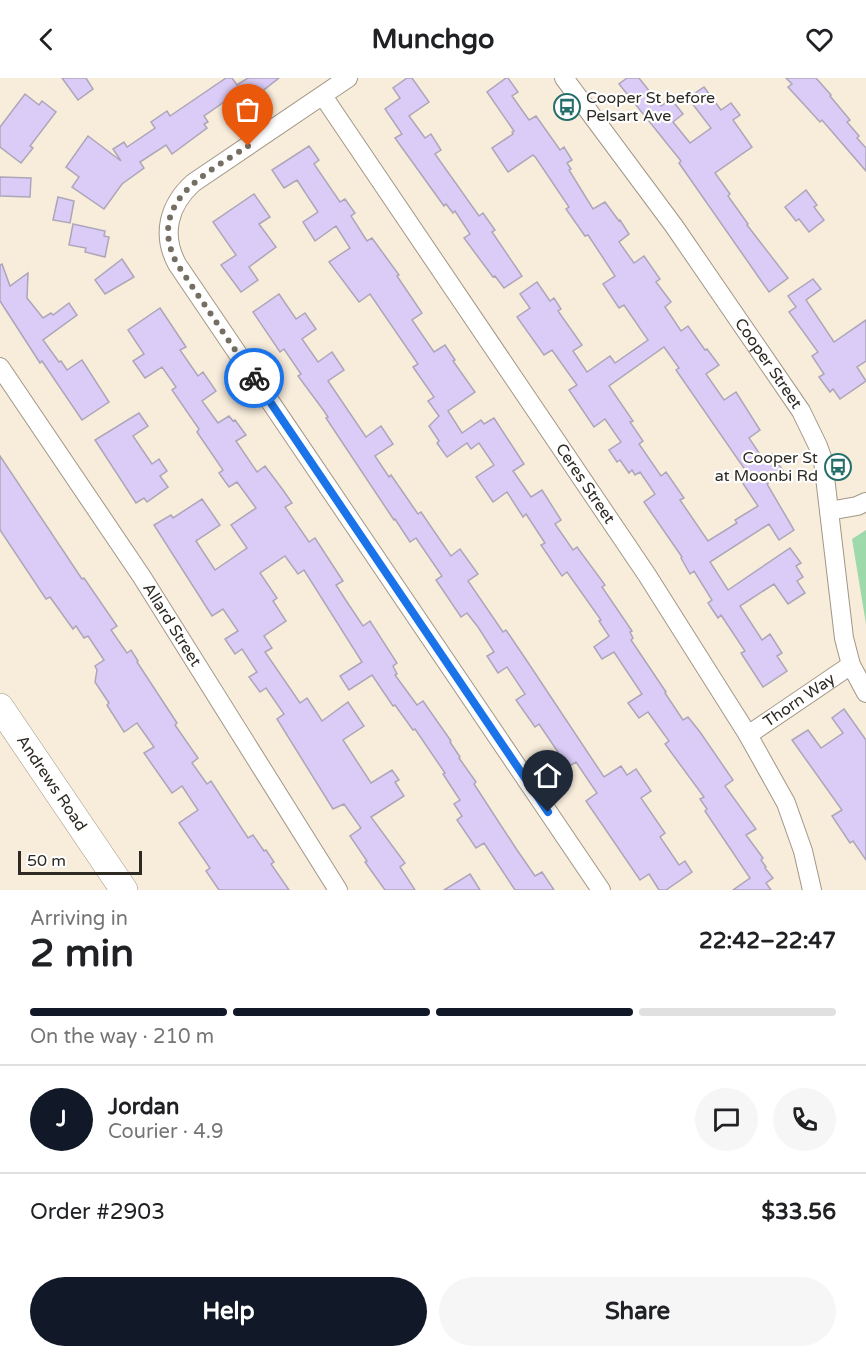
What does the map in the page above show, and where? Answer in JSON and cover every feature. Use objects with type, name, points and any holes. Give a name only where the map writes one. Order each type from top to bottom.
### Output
[{"type":"main road","name":"Andrews Road","points":[[0,706],[124,890]]},
{"type":"street","points":[[348,78],[193,183],[185,191],[172,209],[168,223],[173,256],[601,890]]},
{"type":"street","name":"Cooper Street","points":[[564,78],[674,226],[801,411],[821,453],[844,638],[851,665],[866,693]]},
{"type":"street","name":"Ceres Street","points":[[322,96],[647,575],[748,735],[786,803],[803,851],[812,890]]},
{"type":"street","name":"Allard Street","points":[[0,367],[142,577],[338,890]]},
{"type":"street","points":[[829,511],[866,502]]},
{"type":"street","name":"Thorn Way","points":[[748,735],[851,665]]},
{"type":"green space","points":[[866,530],[866,624],[852,539]]},
{"type":"building","points":[[62,78],[86,78],[93,89],[78,100]]},
{"type":"building","points":[[226,78],[232,78],[237,85],[248,78],[279,78],[246,104],[244,101],[233,109],[227,100],[204,116],[208,122],[204,124],[207,128],[172,154],[166,145],[140,162],[144,168],[122,184],[104,209],[72,187],[79,177],[66,167],[88,136],[121,161],[113,149],[124,142],[127,147],[155,128],[151,122],[167,111],[170,116]]},
{"type":"building","points":[[407,78],[412,78],[429,102],[409,116],[425,138],[431,134],[441,150],[435,154],[479,216],[483,213],[495,230],[492,232],[522,276],[504,288],[464,238],[470,234],[455,211],[453,213],[446,204],[444,206],[395,138],[402,134],[385,109],[400,98],[393,88]]},
{"type":"building","points":[[508,78],[518,92],[512,96],[529,120],[536,116],[560,150],[564,147],[572,160],[567,163],[571,169],[569,170],[593,209],[605,202],[620,220],[629,234],[619,242],[634,263],[644,256],[660,279],[656,282],[671,302],[665,307],[681,331],[688,326],[719,365],[706,374],[724,400],[736,392],[760,430],[749,438],[763,459],[772,454],[784,472],[767,484],[794,530],[779,540],[769,524],[710,562],[728,590],[790,548],[801,563],[796,566],[803,577],[797,581],[805,593],[788,604],[774,584],[740,606],[762,640],[770,634],[782,653],[777,656],[787,671],[763,687],[741,653],[745,651],[721,615],[718,618],[708,603],[712,600],[694,571],[690,574],[682,557],[644,502],[655,494],[640,472],[635,475],[632,470],[629,473],[620,460],[617,462],[609,450],[621,442],[605,419],[594,427],[569,390],[577,385],[552,350],[544,355],[517,317],[530,308],[520,294],[537,282],[550,301],[554,298],[561,309],[558,311],[582,345],[573,351],[587,372],[610,356],[615,363],[648,340],[624,305],[619,308],[603,284],[615,276],[588,235],[585,236],[566,209],[569,207],[536,158],[533,155],[508,172],[492,148],[514,131],[487,92]],"holes":[[[664,347],[679,368],[676,370],[746,471],[738,476],[758,506],[735,520],[737,523],[708,541],[680,500],[684,498],[666,472],[661,476],[639,444],[643,441],[630,422],[633,421],[609,386]]]},
{"type":"building","points":[[627,78],[639,78],[661,106],[671,99],[683,114],[673,122],[690,143],[711,128],[688,98],[704,87],[721,110],[731,103],[740,115],[733,120],[752,147],[715,173],[747,225],[788,278],[769,292],[679,163],[681,161],[619,84]]},
{"type":"building","points":[[786,78],[816,78],[831,95],[850,120],[847,122],[866,148],[866,171],[822,120],[820,122],[788,87],[792,84]]},
{"type":"building","points":[[25,94],[39,105],[42,101],[56,112],[30,146],[33,148],[21,163],[0,147],[0,127]]},
{"type":"building","points":[[309,146],[319,160],[314,164],[340,202],[345,199],[355,213],[351,216],[367,241],[372,238],[399,275],[397,276],[422,313],[412,320],[434,352],[445,345],[455,360],[453,361],[475,392],[448,411],[462,433],[481,420],[484,424],[494,418],[524,464],[513,471],[531,497],[542,490],[561,520],[555,524],[573,550],[577,547],[605,585],[602,587],[632,631],[630,632],[633,638],[631,640],[665,693],[683,720],[688,717],[700,732],[733,780],[725,786],[756,829],[746,835],[763,858],[761,860],[765,868],[773,878],[766,883],[771,890],[733,890],[750,878],[705,811],[707,809],[700,799],[704,797],[665,744],[669,741],[648,712],[639,718],[628,703],[642,694],[614,652],[602,659],[594,647],[609,636],[599,621],[601,620],[567,572],[562,576],[541,545],[545,543],[526,514],[523,517],[507,492],[493,502],[476,477],[494,465],[479,443],[471,449],[467,443],[447,457],[437,443],[439,441],[429,426],[439,416],[428,401],[434,397],[413,367],[418,364],[370,294],[359,302],[329,262],[350,248],[336,226],[315,241],[303,222],[318,212],[297,180],[284,188],[272,170]]},
{"type":"building","points":[[0,177],[31,178],[30,197],[0,196]]},
{"type":"building","points":[[806,190],[817,205],[814,207],[824,220],[809,232],[785,207]]},
{"type":"building","points":[[254,194],[270,217],[259,224],[276,247],[249,267],[258,280],[241,292],[221,265],[236,255],[213,222]]},
{"type":"building","points":[[58,197],[74,201],[70,223],[53,220]]},
{"type":"building","points":[[73,224],[105,231],[104,236],[109,237],[105,257],[85,252],[86,248],[69,245]]},
{"type":"building","points":[[122,259],[134,277],[105,294],[95,280]]},
{"type":"building","points":[[2,264],[10,286],[28,273],[27,298],[43,318],[51,313],[53,315],[69,303],[77,315],[43,340],[67,370],[82,360],[109,402],[82,420],[42,361],[40,363],[0,301],[0,265]]},
{"type":"building","points":[[813,279],[821,289],[806,300],[834,342],[866,320],[866,361],[857,367],[866,381],[840,399],[833,389],[830,392],[819,377],[824,374],[812,356],[818,352],[789,312],[796,307],[788,296]]},
{"type":"building","points":[[279,294],[296,319],[305,313],[316,329],[302,339],[318,362],[332,352],[344,370],[328,381],[366,437],[381,426],[393,444],[375,456],[418,514],[421,512],[451,556],[460,549],[478,574],[468,581],[503,632],[506,630],[604,777],[621,766],[627,775],[636,769],[651,791],[641,798],[665,833],[660,837],[679,865],[685,861],[692,872],[666,890],[659,890],[649,874],[640,880],[586,801],[597,793],[576,762],[565,769],[555,755],[558,752],[539,724],[535,727],[516,700],[525,694],[507,667],[498,673],[487,656],[494,652],[478,627],[467,613],[461,617],[436,580],[442,576],[416,538],[410,542],[394,520],[326,418],[328,417],[324,411],[298,376],[301,374],[284,349],[280,352],[253,312]]},
{"type":"building","points":[[160,308],[186,347],[180,350],[198,376],[203,372],[216,391],[202,401],[218,423],[229,416],[233,421],[235,420],[246,435],[236,441],[257,472],[265,466],[283,490],[292,503],[285,507],[309,542],[315,538],[343,581],[336,585],[345,599],[363,626],[370,621],[397,663],[393,666],[397,674],[395,675],[417,705],[423,701],[451,741],[459,758],[476,782],[474,784],[535,876],[542,872],[554,890],[515,890],[484,843],[476,848],[457,820],[462,816],[454,804],[460,800],[443,774],[445,773],[415,729],[413,730],[395,705],[393,706],[372,675],[349,690],[340,676],[362,662],[304,570],[298,574],[285,556],[260,573],[277,598],[273,601],[286,621],[264,636],[272,648],[265,652],[300,703],[307,698],[322,721],[348,702],[364,726],[343,740],[371,783],[392,770],[399,780],[395,782],[404,796],[371,817],[405,863],[400,867],[415,890],[385,890],[365,862],[367,861],[350,836],[361,828],[344,804],[333,809],[277,719],[284,714],[266,688],[260,692],[249,677],[257,672],[242,649],[235,654],[225,639],[238,631],[223,609],[212,616],[154,525],[171,515],[173,518],[202,499],[220,525],[196,541],[215,570],[247,548],[231,525],[256,508],[237,482],[229,487],[219,473],[223,470],[197,432],[199,429],[172,390],[176,387],[162,367],[145,378],[133,361],[144,354],[128,330]]},
{"type":"building","points":[[139,413],[148,426],[133,436],[152,464],[159,459],[167,471],[160,476],[168,487],[147,502],[144,498],[136,503],[95,440]]},
{"type":"building","points":[[0,456],[82,579],[84,578],[117,626],[111,630],[127,653],[131,650],[177,723],[175,725],[198,758],[192,763],[207,784],[211,781],[248,838],[253,835],[264,851],[266,850],[274,862],[271,864],[289,890],[219,890],[206,871],[210,868],[179,823],[198,810],[182,786],[172,793],[144,753],[154,747],[137,723],[124,732],[95,682],[97,670],[95,666],[104,660],[88,636],[84,638],[76,626],[73,629],[50,597],[46,599],[0,530]]},
{"type":"building","points":[[844,709],[866,740],[866,860],[853,841],[850,843],[832,816],[842,810],[792,740],[808,730],[821,748],[843,733],[832,718]]},
{"type":"building","points":[[470,874],[480,890],[444,890]]},
{"type":"way so far","points":[[248,146],[193,183],[185,191],[172,209],[168,230],[170,249],[177,264],[254,378]]},
{"type":"place","name":"Cooper St before Pelsart Ave","points":[[567,107]]},
{"type":"place","name":"Cooper St at Moonbi Rd","points":[[838,467]]},
{"type":"route","points":[[254,378],[548,812]]}]
